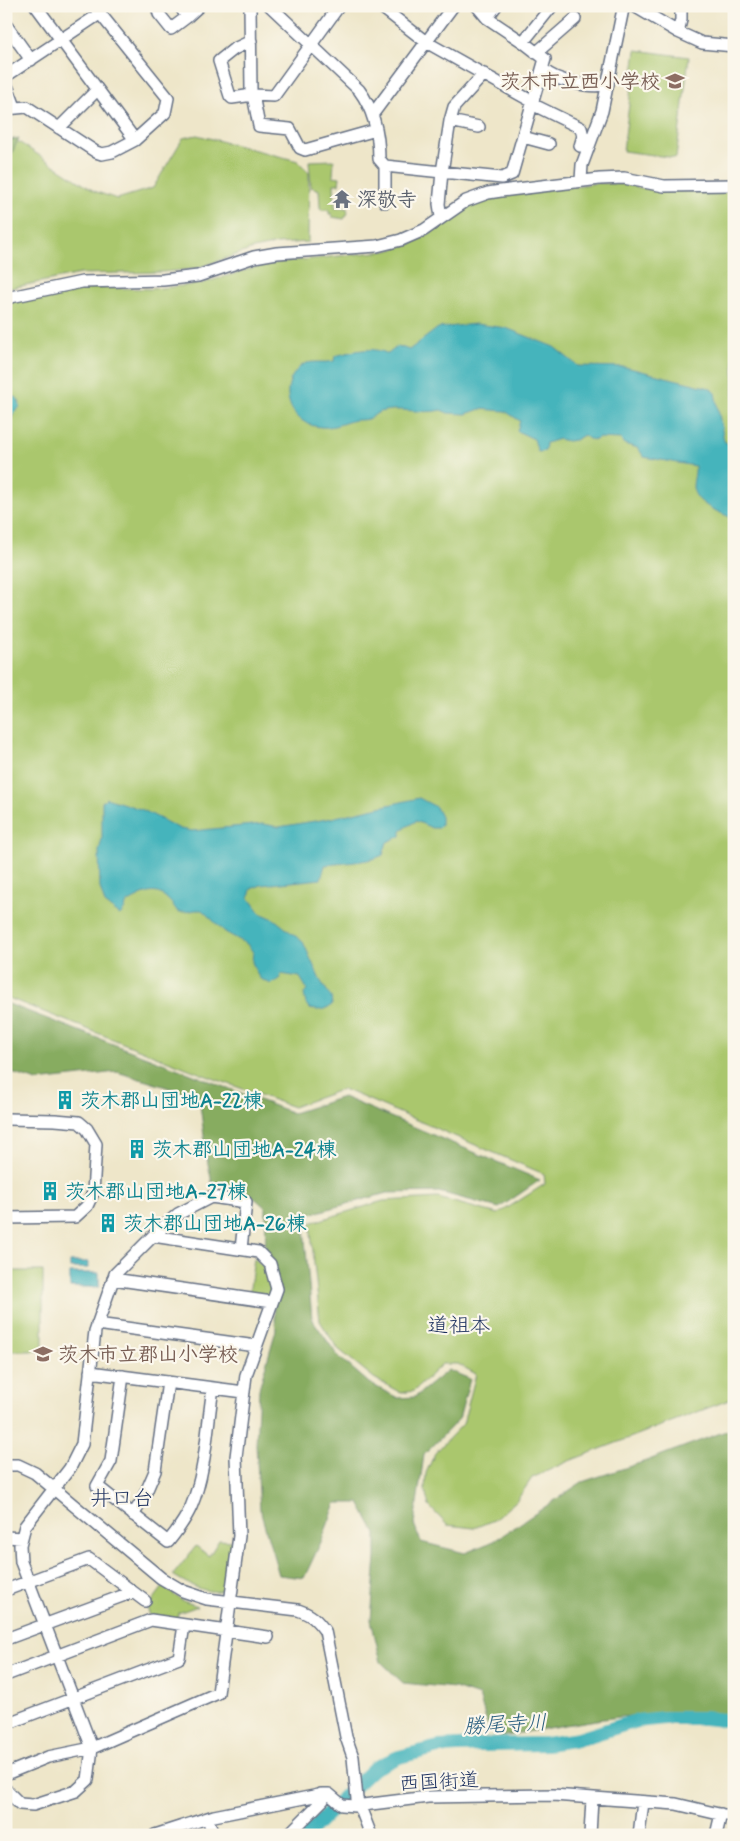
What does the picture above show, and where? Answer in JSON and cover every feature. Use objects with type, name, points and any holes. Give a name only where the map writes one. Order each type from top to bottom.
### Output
[{"type":"street","points":[[36,6],[135,140]]},
{"type":"street","points":[[157,6],[160,14],[171,29],[200,6]]},
{"type":"street","points":[[180,6],[187,17]]},
{"type":"street","points":[[250,6],[251,91],[259,126],[290,129],[300,148],[305,150],[376,130]]},
{"type":"street","points":[[270,6],[359,90],[366,99],[379,141],[379,159],[385,166],[385,202]]},
{"type":"street","points":[[251,41],[234,48],[219,61],[232,98],[274,96],[340,6]]},
{"type":"street","points":[[380,6],[426,42],[533,102],[536,106],[581,128],[583,136],[580,146]]},
{"type":"street","points":[[372,115],[453,6]]},
{"type":"street","points":[[385,166],[502,178],[512,174],[545,60],[523,42],[487,18],[477,6]]},
{"type":"street","points":[[487,18],[496,6]]},
{"type":"street","points":[[523,42],[552,6]]},
{"type":"street","points":[[581,180],[582,165],[602,111],[623,9],[628,6]]},
{"type":"street","points":[[634,6],[678,32],[702,43],[734,46]]},
{"type":"street","points":[[678,32],[681,20],[681,6]]},
{"type":"street","points":[[6,76],[61,40],[97,10],[168,98],[165,113],[135,140],[112,152],[102,154],[96,152],[28,107],[11,108],[6,83]]},
{"type":"street","points":[[536,53],[576,19]]},
{"type":"street","points":[[6,25],[31,60]]},
{"type":"street","points":[[543,69],[547,74],[582,85],[598,87],[608,84]]},
{"type":"street","points":[[440,218],[438,204],[442,172],[454,107],[484,74]]},
{"type":"street","points":[[59,128],[98,90]]},
{"type":"street","points":[[450,121],[479,127]]},
{"type":"street","points":[[523,137],[549,144]]},
{"type":"street","points":[[6,298],[82,282],[163,280],[198,276],[254,257],[277,253],[377,246],[401,240],[424,230],[466,201],[488,193],[581,180],[624,178],[664,186],[734,185]]},
{"type":"street","points":[[6,1119],[79,1122],[87,1129],[96,1144],[93,1194],[87,1206],[75,1217],[6,1218]]},
{"type":"street","points":[[6,1790],[20,1804],[33,1805],[76,1791],[88,1780],[92,1748],[28,1582],[21,1562],[20,1545],[25,1526],[70,1468],[82,1444],[95,1331],[115,1274],[178,1214],[211,1198],[246,1202],[240,1250]]},
{"type":"street","points":[[6,1774],[48,1757],[92,1748],[218,1693],[239,1536],[236,1457],[246,1375],[277,1289],[270,1264],[258,1252],[154,1236]]},
{"type":"street","points":[[113,1279],[272,1302]]},
{"type":"street","points":[[97,1324],[256,1346]]},
{"type":"street","points":[[90,1372],[244,1392]]},
{"type":"street","points":[[123,1376],[111,1462],[97,1486],[168,1542],[180,1527],[191,1506],[200,1480],[213,1388]]},
{"type":"street","points":[[133,1515],[143,1499],[155,1471],[168,1382]]},
{"type":"street","points":[[6,1465],[18,1465],[35,1473],[161,1578],[183,1591],[207,1599],[298,1610],[310,1614],[324,1631],[346,1737],[353,1757],[356,1803],[371,1835]]},
{"type":"street","points":[[6,1537],[22,1538]]},
{"type":"street","points":[[6,1590],[90,1559],[145,1601]]},
{"type":"street","points":[[6,1639],[133,1592]]},
{"type":"street","points":[[6,1675],[151,1620],[268,1637]]},
{"type":"street","points":[[6,1724],[179,1658],[184,1625]]},
{"type":"street","points":[[155,1835],[173,1832],[208,1818],[325,1794],[342,1805],[356,1803]]},
{"type":"street","points":[[288,1835],[323,1800],[325,1794]]},
{"type":"street","name":"西国街道","points":[[356,1803],[428,1797],[553,1796],[676,1804],[720,1814],[734,1815]]},
{"type":"street","points":[[590,1835],[592,1799]]},
{"type":"street","points":[[639,1835],[643,1802]]},
{"type":"street","points":[[716,1835],[720,1814]]},
{"type":"street","points":[[208,1818],[212,1835]]},
{"type":"green space","points":[[636,50],[689,57],[676,158],[623,151]]},
{"type":"green space","points":[[197,135],[298,161],[309,173],[308,242],[277,244],[253,249],[194,269],[163,272],[80,274],[6,289],[6,141],[14,139],[94,191],[117,199],[153,188],[183,138]]},
{"type":"green space","points":[[19,138],[11,155],[6,158],[6,141]]},
{"type":"green space","points":[[334,160],[333,176],[340,177],[339,184],[334,184],[335,208],[347,208],[348,213],[344,219],[332,217],[332,214],[329,214],[329,210],[321,210],[319,190],[311,187],[309,161]]},
{"type":"green space","points":[[597,183],[621,184],[657,191],[734,192],[734,1398],[569,1461],[532,1478],[517,1500],[494,1520],[474,1528],[447,1525],[429,1506],[425,1490],[426,1473],[435,1453],[463,1424],[476,1374],[458,1364],[442,1364],[414,1391],[401,1393],[374,1378],[337,1348],[320,1321],[310,1223],[383,1201],[438,1198],[498,1214],[545,1184],[544,1174],[343,1089],[293,1107],[204,1075],[6,997],[6,302],[83,287],[151,289],[200,284],[256,267],[282,262],[386,251],[411,244],[432,232],[456,213],[494,197]]},
{"type":"green space","points":[[6,1003],[293,1113],[343,1097],[540,1180],[499,1208],[439,1192],[387,1193],[303,1216],[312,1319],[338,1356],[369,1383],[398,1398],[415,1397],[448,1370],[470,1379],[459,1419],[424,1455],[414,1524],[421,1542],[465,1553],[494,1541],[582,1482],[646,1461],[734,1428],[734,1715],[640,1715],[563,1725],[500,1737],[488,1727],[479,1696],[455,1688],[403,1683],[381,1662],[371,1620],[376,1534],[359,1503],[336,1503],[321,1542],[304,1578],[279,1575],[260,1510],[256,1445],[259,1389],[276,1330],[273,1297],[265,1264],[266,1208],[244,1189],[212,1183],[199,1097],[117,1072],[37,1081],[6,1071]]},
{"type":"green space","points":[[254,1258],[269,1271],[273,1293],[267,1297],[249,1295]]},
{"type":"green space","points":[[6,1271],[43,1271],[43,1351],[6,1351]]},
{"type":"green space","points":[[219,1540],[232,1541],[224,1589],[219,1591],[205,1590],[173,1575],[196,1546],[209,1556]]},
{"type":"green space","points":[[163,1587],[183,1601],[198,1606],[178,1613],[177,1621],[151,1618],[147,1608]]},
{"type":"water","points":[[476,324],[506,328],[554,347],[578,366],[625,367],[710,388],[715,393],[724,441],[734,448],[734,519],[709,507],[698,499],[693,487],[695,466],[644,457],[638,448],[624,444],[621,439],[598,438],[596,440],[589,439],[584,435],[575,440],[559,439],[546,443],[545,451],[538,452],[534,439],[517,431],[520,421],[505,411],[480,409],[466,414],[448,413],[441,410],[426,412],[387,410],[368,419],[353,420],[321,427],[310,425],[301,420],[290,404],[289,384],[293,375],[304,364],[334,361],[335,356],[362,350],[382,351],[388,354],[398,346],[409,350],[438,328]]},
{"type":"water","points":[[8,397],[16,397],[20,407],[13,414],[6,437],[6,399]]},
{"type":"water","points":[[106,798],[143,810],[180,829],[192,831],[263,824],[279,827],[327,819],[419,798],[436,807],[441,817],[441,825],[438,828],[432,828],[416,821],[401,830],[401,836],[387,842],[383,855],[363,861],[325,865],[321,879],[261,885],[251,889],[249,898],[260,913],[274,919],[303,942],[320,980],[331,997],[332,1005],[316,1010],[310,1009],[306,1004],[304,994],[307,989],[300,977],[281,974],[280,979],[271,984],[259,978],[252,962],[253,952],[247,944],[225,932],[202,910],[178,912],[166,898],[155,892],[143,895],[127,903],[120,915],[105,904],[100,888],[99,851],[102,839],[102,802]]},
{"type":"water","points":[[70,1262],[88,1262],[88,1268],[70,1268]]},
{"type":"water","points":[[70,1273],[99,1273],[99,1287],[70,1287]]},
{"type":"waterway","name":"勝尾寺川","points":[[307,1835],[374,1768],[399,1757],[439,1747],[546,1744],[579,1739],[636,1721],[664,1718],[704,1718],[734,1721]]},
{"type":"place","name":"茨木市立西小学校","points":[[675,81]]},
{"type":"place","name":"深敬寺","points":[[342,199]]},
{"type":"place","name":"茨木郡山団地A-22棟","points":[[65,1100]]},
{"type":"place","name":"茨木郡山団地A-24棟","points":[[137,1149]]},
{"type":"place","name":"茨木郡山団地A-27棟","points":[[50,1191]]},
{"type":"place","name":"茨木郡山団地A-26棟","points":[[108,1223]]},
{"type":"place","name":"茨木市立郡山小学校","points":[[43,1354]]},
{"type":"district","name":"道祖本","points":[[459,1325]]},
{"type":"district","name":"井口台","points":[[122,1498]]}]
